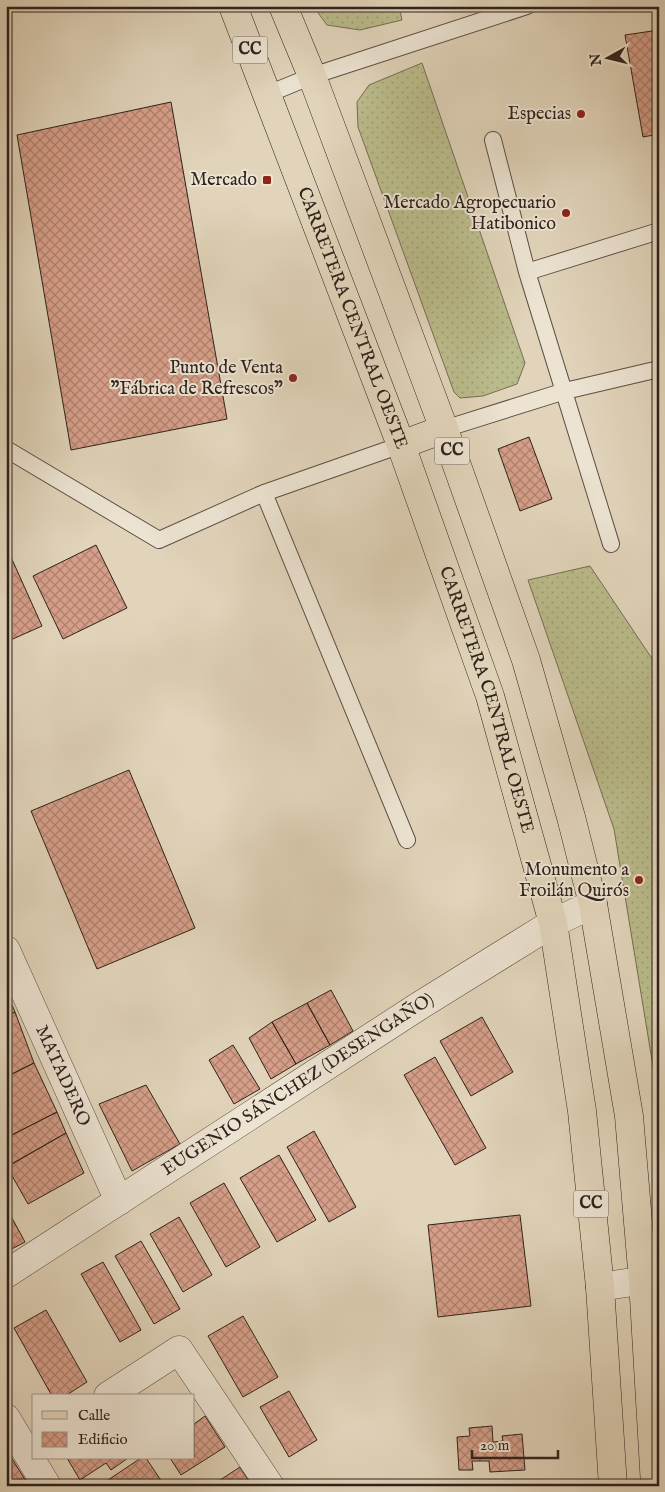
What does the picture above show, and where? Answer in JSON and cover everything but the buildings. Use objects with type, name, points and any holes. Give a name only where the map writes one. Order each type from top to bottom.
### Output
[{"type":"main road","name":"CARRETERA CENTRAL OESTE","points":[[233,6],[401,445],[490,696],[553,923],[582,1111],[600,1287],[613,1486]]},
{"type":"main road","name":"CC","points":[[283,6],[312,76],[444,429],[526,660],[571,817],[593,904],[629,1116],[651,1279],[655,1486]]},
{"type":"main road","points":[[401,445],[444,429]]},
{"type":"street","name":"EUGENIO SÁNCHEZ (DESENGAÑO)","points":[[6,1274],[420,1006],[553,923],[593,904]]},
{"type":"street","name":"MATADERO","points":[[6,950],[119,1201]]},
{"type":"street","points":[[600,1287],[651,1279]]},
{"type":"street","points":[[111,1394],[179,1350],[270,1486]]},
{"type":"street","points":[[6,1418],[29,1447]]},
{"type":"street","points":[[35,1460],[47,1486]]},
{"type":"lane","points":[[268,94],[312,76],[527,6]]},
{"type":"lane","points":[[493,140],[527,272],[611,544]]},
{"type":"lane","points":[[527,272],[659,231]]},
{"type":"lane","points":[[444,429],[565,391],[659,369]]},
{"type":"lane","points":[[6,449],[159,540],[264,493],[401,445]]},
{"type":"lane","points":[[264,493],[407,840]]},
{"type":"green space","points":[[313,6],[399,6],[402,20],[360,30],[327,25]]},
{"type":"green space","points":[[422,63],[525,363],[517,384],[483,396],[460,398],[454,392],[358,127],[357,102],[369,85]]},
{"type":"green space","points":[[590,566],[659,669],[659,1103],[614,829],[528,580]]},
{"type":"place","name":"Especias","points":[[581,114]]},
{"type":"place","name":"Mercado","points":[[267,180]]},
{"type":"place","name":"Mercado Agropecuario Hatibonico","points":[[566,213]]},
{"type":"place","name":"Punto de Venta \"Fábrica de Refrescos\"","points":[[293,378]]},
{"type":"place","name":"Monumento a Froilán Quirós","points":[[639,880]]}]
